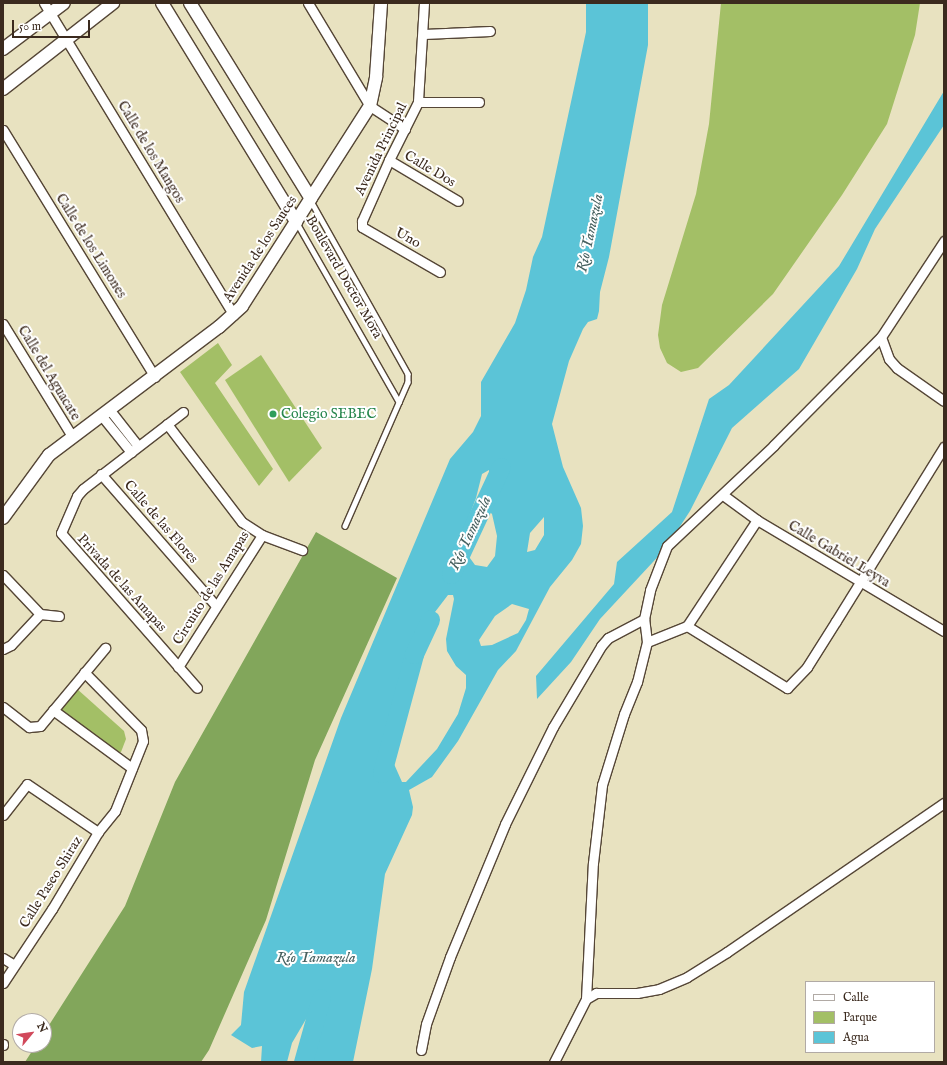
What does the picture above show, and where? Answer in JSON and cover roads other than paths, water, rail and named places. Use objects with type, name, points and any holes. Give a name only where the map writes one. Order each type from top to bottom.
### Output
[{"type":"street","points":[[3,49],[47,8],[64,3]]},
{"type":"street","points":[[3,89],[113,3]]},
{"type":"street","name":"Boulevard Doctor Mora","points":[[162,3],[296,222]]},
{"type":"street","name":"Boulevard Doctor Mora","points":[[190,3],[311,199]]},
{"type":"street","points":[[308,3],[370,106],[405,129]]},
{"type":"street","name":"Avenida de los Sauces","points":[[3,516],[40,465],[72,436],[155,377],[234,315],[311,199],[370,106],[376,77],[381,3]]},
{"type":"street","name":"Avenida Principal","points":[[362,227],[362,221],[389,160],[418,102],[424,34],[424,3]]},
{"type":"street","name":"Calle de los Mangos","points":[[47,8],[234,315]]},
{"type":"street","points":[[424,34],[490,31]]},
{"type":"street","points":[[418,102],[479,102]]},
{"type":"street","name":"Calle de los Limones","points":[[3,130],[155,377]]},
{"type":"street","name":"Calle Dos","points":[[389,160],[458,201]]},
{"type":"street","name":"Uno","points":[[362,227],[440,272]]},
{"type":"street","points":[[554,1062],[586,999],[592,878],[602,785],[624,714],[637,682],[647,642],[644,620],[650,590],[667,546],[723,495],[881,337],[944,241]]},
{"type":"street","name":"Calle del Aguacate","points":[[3,324],[72,436]]},
{"type":"street","points":[[881,337],[889,359],[897,368],[944,400]]},
{"type":"street","points":[[105,412],[134,449]]},
{"type":"street","points":[[101,474],[182,412]]},
{"type":"street","name":"Circuito de las Amapas","points":[[168,424],[232,511],[252,530],[262,535],[178,667]]},
{"type":"street","points":[[687,626],[787,688],[807,667],[944,447]]},
{"type":"street","name":"Calle de las Flores","points":[[101,474],[216,606]]},
{"type":"street","name":"Privada de las Amapas","points":[[101,474],[77,496],[60,533],[197,688]]},
{"type":"street","name":"Calle Gabriel Leyva","points":[[723,495],[756,520],[859,583],[944,631]]},
{"type":"street","points":[[647,642],[687,626],[756,520]]},
{"type":"street","points":[[262,535],[302,550]]},
{"type":"street","points":[[3,575],[40,614],[59,616]]},
{"type":"street","points":[[3,649],[11,645],[40,614]]},
{"type":"street","points":[[420,1050],[426,1024],[456,942],[504,824],[553,727],[601,646],[608,638],[644,620]]},
{"type":"street","points":[[3,707],[29,727],[36,728],[54,710],[105,648]]},
{"type":"street","points":[[84,672],[141,730],[143,741],[115,811],[98,832]]},
{"type":"street","points":[[54,710],[132,768]]},
{"type":"street","name":"Calle Paseo Shiraz","points":[[3,983],[14,964],[52,910],[98,832],[27,784],[4,810]]},
{"type":"street","points":[[586,999],[596,993],[637,993],[652,990],[686,977],[944,803]]},
{"type":"street","points":[[3,958],[14,964]]},
{"type":"lane","name":"Boulevard Doctor Mora","points":[[311,199],[408,374],[408,382],[399,402]]},
{"type":"lane","name":"Boulevard Doctor Mora","points":[[296,222],[399,402]]},
{"type":"lane","points":[[345,526],[399,402]]},
{"type":"water","name":"Río Tamazula","points":[[586,3],[648,3],[648,45],[609,257],[600,292],[599,311],[597,319],[588,322],[583,329],[569,361],[552,424],[563,467],[581,508],[583,526],[581,544],[572,560],[550,587],[516,651],[498,670],[458,741],[432,777],[409,790],[413,807],[412,815],[385,874],[372,969],[353,1062],[312,1062],[318,1039],[316,1025],[309,1014],[292,1043],[287,1062],[261,1062],[262,1046],[252,1048],[231,1035],[241,1025],[244,992],[341,718],[450,459],[473,432],[481,416],[481,382],[515,323],[526,290],[533,257],[542,237],[586,32]],"holes":[[[489,470],[490,498],[486,508],[492,514],[497,536],[495,556],[487,567],[475,565],[459,543],[476,498],[482,474]],[[544,517],[544,535],[535,550],[527,552],[530,533]],[[448,595],[453,595],[454,599],[446,639],[447,651],[456,666],[466,675],[466,688],[458,714],[437,749],[406,782],[402,782],[390,755],[386,730],[412,654],[435,612]],[[512,604],[529,609],[526,620],[518,633],[492,645],[481,646],[479,640],[495,616]]]},
{"type":"water","points":[[944,91],[944,125],[875,229],[857,269],[799,369],[732,428],[690,511],[666,548],[600,619],[571,662],[537,699],[536,676],[614,584],[617,562],[672,512],[709,399],[729,385],[839,266]]},
{"type":"waterway","name":"Río Tamazula","points":[[451,574],[501,467]]},
{"type":"waterway","name":"Río Tamazula","points":[[382,773],[414,654],[430,620]]},
{"type":"waterway","name":"Río Tamazula","points":[[303,1062],[321,998]]},
{"type":"place","name":"Colegio SEBEC","points":[[273,414]]}]
